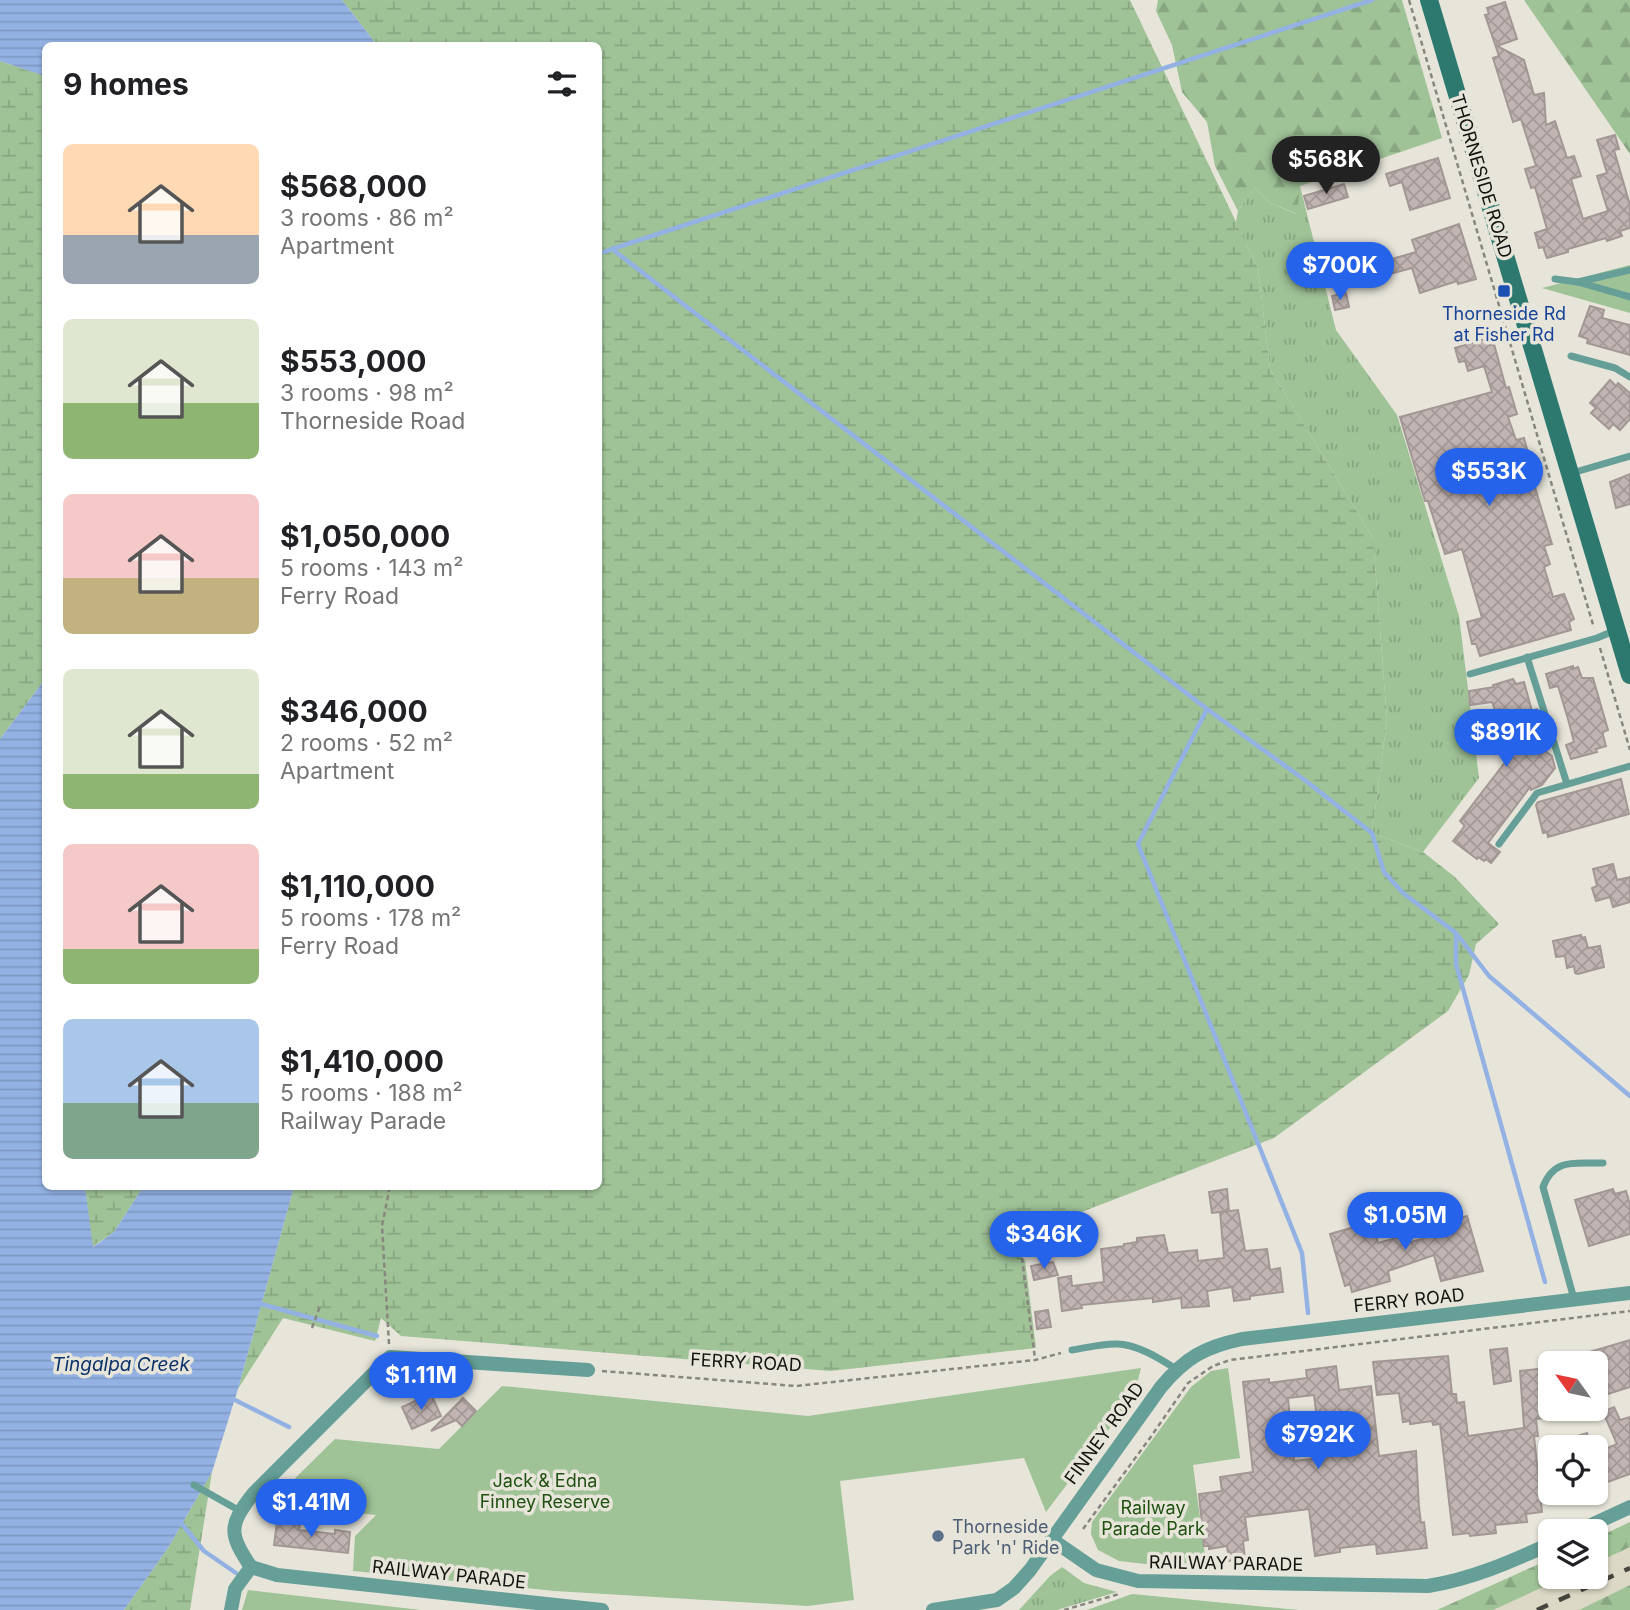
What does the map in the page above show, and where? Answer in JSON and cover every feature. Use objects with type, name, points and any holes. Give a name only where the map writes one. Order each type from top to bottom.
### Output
[{"type":"street","name":"THORNESIDE ROAD","points":[[1429,0],[1630,675]]},
{"type":"street","name":"FERRY ROAD","points":[[1194,1354],[1215,1345],[1242,1339],[1630,1293]]},
{"type":"street","name":"FINNEY ROAD","points":[[1051,1539],[1176,1369],[1194,1354]]},
{"type":"street","points":[[231,1610],[235,1589],[251,1567],[234,1541],[236,1515],[253,1494],[390,1357],[588,1370]]},
{"type":"street","points":[[1604,1519],[1630,1507]]},
{"type":"street","points":[[933,1610],[997,1605],[1030,1570],[1051,1539]]},
{"type":"street","name":"RAILWAY PARADE","points":[[1051,1539],[1096,1570],[1138,1581],[1428,1587],[1496,1569],[1538,1550]]},
{"type":"street","name":"RAILWAY PARADE","points":[[251,1567],[277,1575],[602,1610]]},
{"type":"lane","points":[[1578,282],[1630,270]]},
{"type":"lane","points":[[1555,279],[1578,282],[1630,297]]},
{"type":"lane","points":[[1570,356],[1615,368],[1630,377]]},
{"type":"lane","points":[[1571,474],[1630,456]]},
{"type":"lane","points":[[1470,674],[1617,630]]},
{"type":"lane","points":[[1527,657],[1567,784]]},
{"type":"lane","points":[[1499,844],[1537,793],[1630,766]]},
{"type":"lane","points":[[1575,1301],[1543,1187],[1548,1175],[1557,1167],[1603,1163]]},
{"type":"lane","points":[[1072,1350],[1116,1343],[1159,1358],[1176,1369]]},
{"type":"lane","points":[[194,1485],[240,1511]]},
{"type":"path","points":[[1409,0],[1630,750]]},
{"type":"path","points":[[389,1190],[382,1226],[390,1357]]},
{"type":"path","points":[[1023,1258],[1035,1360]]},
{"type":"path","points":[[312,1328],[320,1306]]},
{"type":"path","points":[[1083,1529],[1188,1383],[1213,1366],[1230,1360],[1630,1311]]},
{"type":"path","name":"FERRY ROAD","points":[[588,1370],[796,1386],[1035,1360],[1072,1350]]},
{"type":"path","points":[[1065,1610],[1119,1594]]},
{"type":"shaded area","points":[[1630,1547],[1630,1585],[1579,1610],[1493,1610],[1539,1589],[1608,1589],[1608,1557]]},
{"type":"green space","points":[[342,0],[1130,0],[1258,268],[1270,369],[1373,538],[1387,720],[1372,833],[1423,852],[1455,877],[1499,924],[1476,944],[1469,975],[1448,1011],[1274,1138],[1001,1243],[1025,1260],[1036,1348],[831,1371],[401,1336],[381,1318],[375,1341],[283,1318],[238,1389],[293,1190],[602,1190],[602,42],[375,42]]},
{"type":"green space","points":[[1158,0],[1402,0],[1442,138],[1300,186],[1297,214],[1270,203],[1255,188],[1238,211],[1215,166],[1207,122],[1182,92],[1172,45],[1156,11]]},
{"type":"green space","points":[[1524,0],[1630,0],[1630,154]]},
{"type":"green space","points":[[0,61],[42,75],[42,683],[0,739]]},
{"type":"green space","points":[[1300,186],[1336,330],[1397,415],[1459,616],[1479,778],[1423,852],[1372,833],[1387,720],[1373,538],[1270,369],[1258,268],[1236,222],[1238,211],[1255,188],[1270,203],[1296,214]]},
{"type":"green space","points":[[1630,265],[1630,313],[1542,288]]},
{"type":"green space","points":[[85,1190],[141,1190],[114,1232],[92,1247]]},
{"type":"green space","name":"Jack & Edna Finney Reserve","points":[[1141,1368],[1134,1396],[1046,1512],[1024,1458],[840,1481],[854,1600],[808,1606],[555,1591],[353,1571],[355,1536],[376,1515],[269,1504],[335,1439],[439,1449],[502,1386],[808,1416]]},
{"type":"green space","name":"Railway Parade Park","points":[[1228,1368],[1240,1458],[1193,1465],[1206,1563],[1145,1564],[1119,1561],[1098,1550],[1091,1534],[1092,1522],[1191,1387],[1211,1371]]},
{"type":"green space","points":[[212,1472],[190,1610],[124,1610],[168,1548]]},
{"type":"green space","points":[[1630,1522],[1630,1547],[1608,1557],[1608,1532]]},
{"type":"green space","points":[[1538,1564],[1539,1589],[1493,1610],[1437,1610]]},
{"type":"green space","points":[[1062,1567],[1084,1583],[1117,1592],[1057,1610],[1019,1610],[1050,1576]]},
{"type":"green space","points":[[1630,1585],[1630,1610],[1579,1610]]},
{"type":"green space","points":[[248,1590],[421,1610],[242,1610]]},
{"type":"green space","points":[[1132,1594],[1299,1610],[1087,1610]]},
{"type":"water","points":[[0,0],[342,0],[375,42],[42,42],[42,75],[0,61]]},
{"type":"water","name":"Tingalpa Creek","points":[[42,683],[42,1190],[85,1190],[93,1247],[114,1232],[141,1190],[293,1190],[212,1472],[168,1548],[124,1610],[0,1610],[0,739]]},
{"type":"water","points":[[1481,718],[1485,720],[1490,735],[1485,739],[1478,735],[1477,722]]},
{"type":"building","points":[[1505,2],[1517,39],[1497,46],[1524,60],[1534,95],[1544,93],[1546,125],[1555,121],[1567,158],[1574,156],[1581,176],[1571,179],[1583,219],[1608,211],[1597,176],[1607,173],[1597,140],[1615,135],[1619,149],[1614,150],[1630,205],[1630,228],[1620,231],[1622,236],[1568,249],[1568,252],[1547,258],[1543,247],[1539,248],[1535,233],[1547,229],[1535,187],[1531,188],[1525,169],[1536,166],[1521,119],[1513,122],[1493,58],[1499,56],[1485,15],[1489,14],[1487,8]]},
{"type":"building","points":[[1438,158],[1450,198],[1410,210],[1402,182],[1390,186],[1386,174]]},
{"type":"building","points":[[1344,184],[1348,197],[1308,209],[1304,196]]},
{"type":"building","points":[[1459,224],[1476,279],[1458,284],[1457,281],[1420,293],[1412,268],[1382,276],[1378,263],[1416,252],[1412,240]]},
{"type":"building","points":[[1346,293],[1349,307],[1335,310],[1332,296]]},
{"type":"building","points":[[1590,306],[1604,310],[1602,318],[1630,325],[1630,355],[1587,343],[1588,339],[1579,336]]},
{"type":"building","points":[[1488,338],[1490,345],[1494,344],[1506,388],[1509,387],[1517,414],[1508,417],[1516,440],[1524,438],[1531,463],[1528,464],[1552,544],[1544,546],[1550,564],[1544,567],[1553,597],[1564,594],[1574,619],[1569,622],[1571,630],[1480,656],[1476,644],[1472,644],[1467,622],[1482,618],[1462,549],[1445,554],[1428,501],[1425,501],[1400,417],[1492,392],[1484,366],[1468,371],[1465,361],[1459,362],[1455,348]]},
{"type":"building","points":[[1610,380],[1630,393],[1630,419],[1620,430],[1613,424],[1609,429],[1591,413],[1596,408],[1590,403]]},
{"type":"building","points":[[1630,474],[1630,504],[1616,508],[1610,482]]},
{"type":"building","points":[[1573,666],[1573,669],[1578,667],[1582,678],[1593,678],[1608,730],[1603,732],[1606,746],[1596,749],[1597,752],[1571,759],[1566,745],[1574,742],[1568,719],[1558,686],[1550,688],[1546,674]]},
{"type":"building","points":[[1513,679],[1516,684],[1524,682],[1532,711],[1537,709],[1542,726],[1522,733],[1552,756],[1555,768],[1542,785],[1531,790],[1530,787],[1488,843],[1500,852],[1491,863],[1486,859],[1477,859],[1453,841],[1464,827],[1460,821],[1513,752],[1500,709],[1495,710],[1492,702],[1470,705],[1469,691],[1494,687],[1493,685]]},
{"type":"building","points":[[1621,779],[1629,814],[1548,837],[1547,832],[1543,833],[1536,805],[1538,802]]},
{"type":"building","points":[[1613,864],[1617,880],[1630,877],[1630,902],[1613,907],[1610,897],[1596,901],[1592,888],[1597,886],[1593,869]]},
{"type":"building","points":[[1581,935],[1582,938],[1585,937],[1588,948],[1600,946],[1604,967],[1578,974],[1575,973],[1574,966],[1567,968],[1565,956],[1556,957],[1553,941]]},
{"type":"building","points":[[1227,1189],[1229,1211],[1238,1210],[1245,1251],[1267,1249],[1270,1270],[1280,1268],[1283,1292],[1234,1301],[1232,1287],[1207,1291],[1209,1306],[1182,1308],[1181,1298],[1153,1302],[1153,1298],[1081,1305],[1082,1308],[1062,1311],[1058,1278],[1071,1276],[1072,1286],[1104,1282],[1101,1249],[1124,1246],[1137,1242],[1137,1238],[1164,1235],[1168,1253],[1197,1250],[1198,1261],[1224,1258],[1220,1212],[1212,1213],[1209,1192]]},
{"type":"building","points":[[1613,1189],[1615,1194],[1626,1191],[1630,1205],[1630,1234],[1589,1246],[1575,1200]]},
{"type":"building","points":[[1443,1213],[1446,1223],[1467,1216],[1483,1271],[1441,1281],[1434,1255],[1388,1271],[1390,1281],[1352,1292],[1350,1284],[1345,1286],[1330,1234],[1372,1222],[1378,1243],[1403,1236],[1405,1244],[1428,1237],[1423,1219]]},
{"type":"building","points":[[1053,1262],[1058,1275],[1034,1280],[1031,1266]]},
{"type":"building","points":[[1048,1310],[1051,1327],[1037,1329],[1035,1312]]},
{"type":"building","points":[[1630,1340],[1630,1387],[1608,1394],[1608,1351],[1593,1351]]},
{"type":"building","points":[[1507,1348],[1511,1381],[1494,1384],[1490,1350]]},
{"type":"building","points":[[1448,1356],[1452,1394],[1456,1394],[1457,1403],[1464,1402],[1468,1436],[1524,1428],[1520,1371],[1538,1369],[1538,1436],[1534,1436],[1538,1505],[1541,1505],[1542,1512],[1526,1514],[1527,1522],[1495,1525],[1496,1533],[1453,1535],[1440,1424],[1433,1425],[1432,1421],[1410,1424],[1410,1421],[1403,1422],[1399,1393],[1377,1395],[1373,1362]]},
{"type":"building","points":[[1336,1366],[1339,1390],[1371,1386],[1379,1456],[1416,1451],[1419,1507],[1427,1548],[1377,1554],[1376,1544],[1340,1548],[1340,1552],[1315,1556],[1309,1509],[1245,1517],[1248,1540],[1243,1541],[1245,1559],[1229,1561],[1227,1546],[1209,1549],[1209,1546],[1204,1546],[1199,1494],[1222,1491],[1220,1477],[1253,1472],[1243,1382],[1269,1379],[1269,1383],[1307,1378],[1306,1370]],"holes":[[[1314,1395],[1322,1458],[1294,1461],[1288,1398]]]},
{"type":"building","points":[[431,1394],[441,1416],[412,1429],[402,1407]]},
{"type":"building","points":[[463,1398],[476,1411],[462,1426],[456,1420],[431,1431]]},
{"type":"building","points":[[1614,1407],[1620,1420],[1630,1417],[1630,1474],[1608,1482],[1608,1448],[1617,1444],[1607,1421],[1608,1410]]},
{"type":"building","points":[[277,1522],[300,1525],[299,1530],[335,1534],[335,1530],[350,1532],[348,1553],[274,1545]]},
{"type":"waterway","points":[[612,249],[1372,0]]},
{"type":"waterway","points":[[602,253],[612,249],[1207,709],[1372,833],[1384,872],[1403,893],[1456,933],[1489,976],[1630,1096]]},
{"type":"waterway","points":[[1207,709],[1138,844],[1302,1253],[1308,1313]]},
{"type":"waterway","points":[[1456,935],[1456,964],[1545,1282]]},
{"type":"waterway","points":[[261,1304],[377,1336]]},
{"type":"waterway","points":[[235,1400],[289,1427]]},
{"type":"waterway","points":[[182,1524],[204,1551],[236,1573]]},
{"type":"railway","points":[[1537,1610],[1630,1568]]},
{"type":"place","name":"Thorneside Rd at Fisher Rd","points":[[1504,291]]},
{"type":"place","name":"Thorneside Park 'n' Ride","points":[[938,1536]]}]
